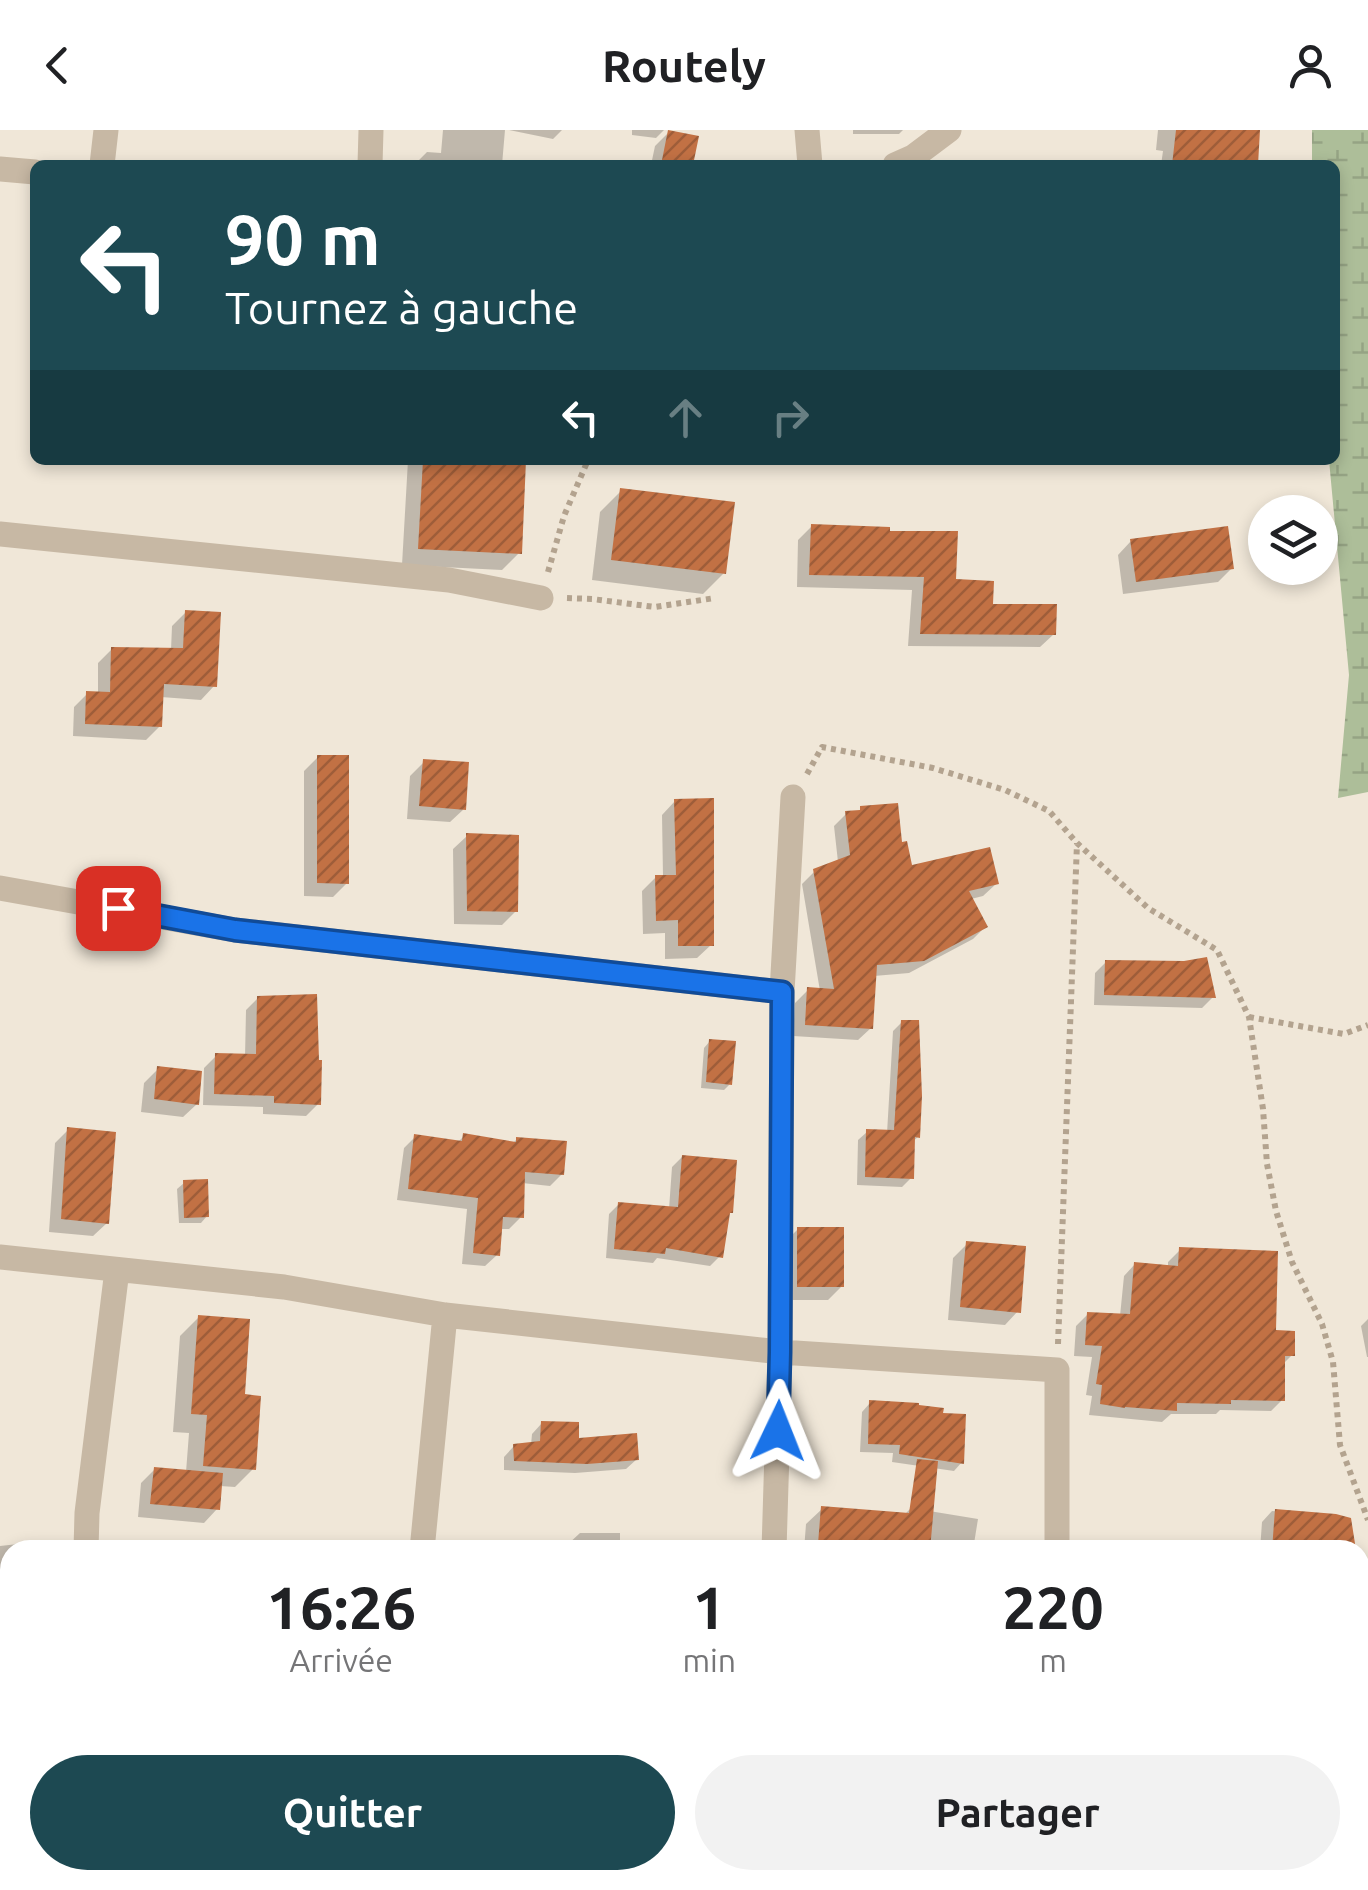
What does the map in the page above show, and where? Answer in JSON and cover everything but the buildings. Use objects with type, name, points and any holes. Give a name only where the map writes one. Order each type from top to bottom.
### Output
[{"type":"street","points":[[103,160],[106,130]]},
{"type":"street","points":[[370,160],[371,130]]},
{"type":"street","points":[[807,130],[810,160]]},
{"type":"street","points":[[907,160],[948,130]]},
{"type":"street","points":[[0,169],[30,172]]},
{"type":"street","points":[[0,534],[449,580],[541,598]]},
{"type":"street","points":[[774,1540],[780,1352],[782,992],[793,797]]},
{"type":"street","points":[[0,888],[235,930],[782,992]]},
{"type":"street","points":[[0,1257],[284,1287],[445,1314],[780,1352],[1057,1370],[1057,1540]]},
{"type":"street","points":[[86,1540],[86,1513],[118,1270]]},
{"type":"street","points":[[423,1540],[445,1314]]},
{"type":"path","points":[[586,465],[564,516],[541,598],[592,599],[655,607],[714,598]]},
{"type":"path","points":[[793,797],[822,746],[933,768],[1005,790],[1049,811],[1148,908],[1217,950],[1250,1017],[1276,1211],[1292,1262],[1322,1324],[1333,1362],[1340,1444],[1368,1520]]},
{"type":"path","points":[[1057,1370],[1077,842]]},
{"type":"path","points":[[1250,1017],[1344,1034],[1368,1025]]},
{"type":"green space","points":[[1312,130],[1368,130],[1368,792],[1338,798],[1349,675],[1338,557],[1338,495],[1332,495],[1329,465],[1340,465],[1340,160],[1312,160]]},
{"type":"route","points":[[118,908],[235,930],[782,992],[778,1431]]}]
